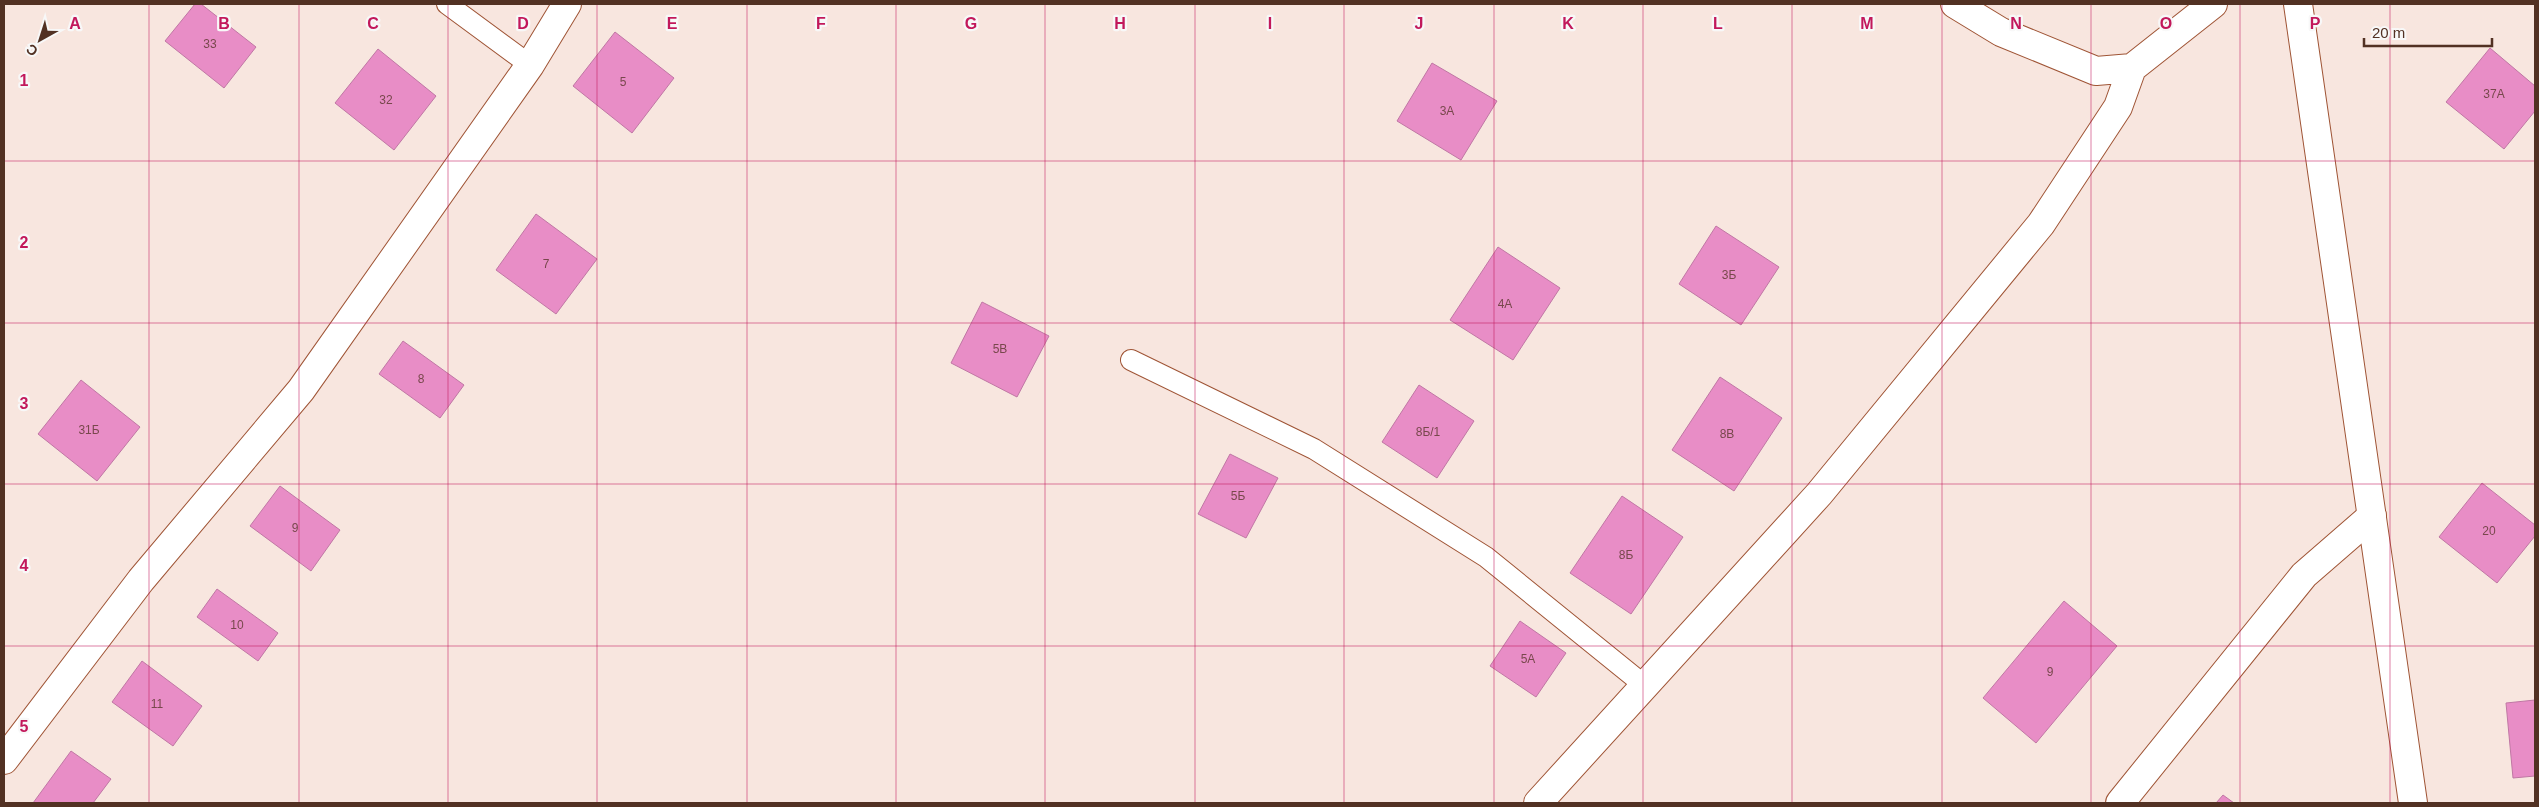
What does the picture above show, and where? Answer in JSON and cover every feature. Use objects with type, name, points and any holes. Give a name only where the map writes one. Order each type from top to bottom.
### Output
[{"type":"street","points":[[4,760],[141,580],[301,390],[530,65],[568,4]]},
{"type":"street","points":[[1955,4],[2001,32],[2096,71],[2132,68]]},
{"type":"street","points":[[1538,803],[1818,494],[2040,224],[2118,107],[2132,68],[2213,4]]},
{"type":"street","points":[[2298,4],[2413,803]]},
{"type":"street","points":[[2120,803],[2304,575],[2372,516]]},
{"type":"lane","points":[[447,4],[530,65]]},
{"type":"lane","points":[[1131,360],[1314,449],[1486,557],[1644,685]]},
{"type":"building","points":[[195,4],[201,4],[256,47],[224,88],[165,41]]},
{"type":"building","points":[[615,32],[674,78],[632,133],[573,86]]},
{"type":"building","points":[[2490,48],[2535,86],[2535,111],[2504,149],[2446,102]]},
{"type":"building","points":[[378,49],[436,96],[394,150],[335,103]]},
{"type":"building","points":[[1432,63],[1497,101],[1461,160],[1397,121]]},
{"type":"building","points":[[536,214],[597,259],[556,314],[496,270]]},
{"type":"building","points":[[1716,226],[1779,267],[1741,325],[1679,284]]},
{"type":"building","points":[[1498,247],[1560,288],[1513,360],[1450,320]]},
{"type":"building","points":[[982,302],[1049,336],[1017,397],[951,363]]},
{"type":"building","points":[[403,341],[464,385],[440,418],[379,374]]},
{"type":"building","points":[[1720,377],[1782,418],[1734,491],[1672,450]]},
{"type":"building","points":[[81,380],[140,427],[97,481],[38,434]]},
{"type":"building","points":[[1419,385],[1474,421],[1437,478],[1382,442]]},
{"type":"building","points":[[1230,454],[1278,478],[1246,538],[1198,514]]},
{"type":"building","points":[[2482,483],[2535,525],[2535,536],[2497,583],[2439,537]]},
{"type":"building","points":[[280,486],[340,530],[311,571],[250,526]]},
{"type":"building","points":[[1622,496],[1683,537],[1631,614],[1570,573]]},
{"type":"building","points":[[217,589],[278,633],[258,661],[197,617]]},
{"type":"building","points":[[2064,601],[2117,646],[2036,743],[1983,698]]},
{"type":"building","points":[[1520,621],[1566,653],[1536,697],[1490,666]]},
{"type":"building","points":[[142,661],[202,706],[173,746],[112,702]]},
{"type":"building","points":[[2535,700],[2535,776],[2513,778],[2506,703]]},
{"type":"building","points":[[71,751],[111,779],[93,803],[33,803]]},
{"type":"building","points":[[2223,795],[2234,803],[2216,803]]}]
